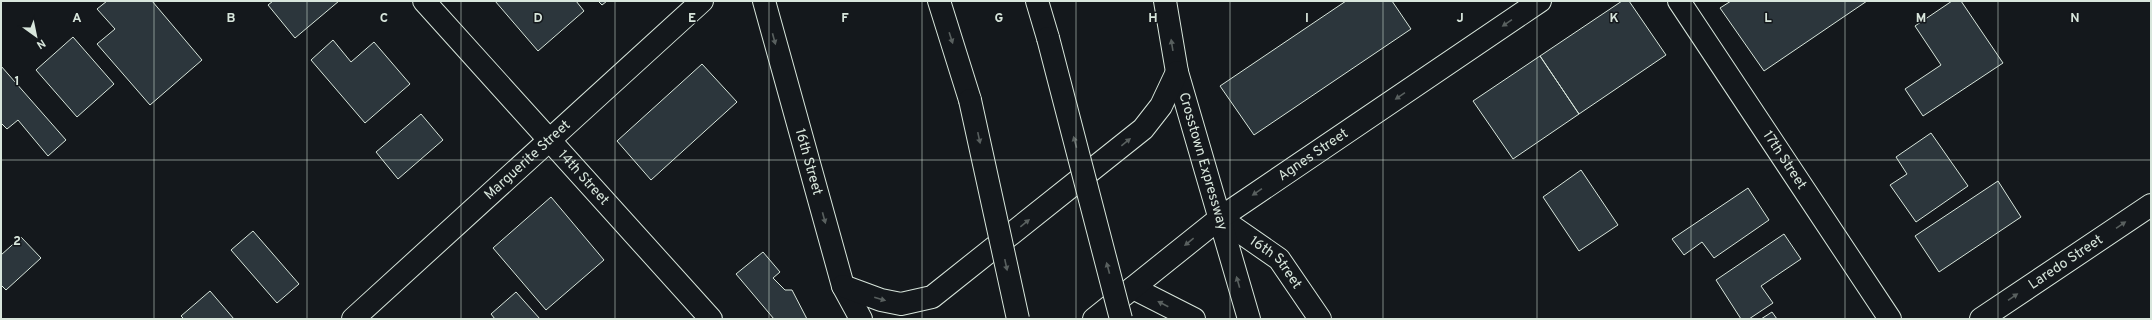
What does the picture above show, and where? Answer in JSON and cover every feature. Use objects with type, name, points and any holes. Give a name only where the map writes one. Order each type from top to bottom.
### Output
[{"type":"main road","name":"14th Street","points":[[424,1],[551,139],[711,319]]},
{"type":"main road","name":"Marguerite Street","points":[[353,319],[702,1]]},
{"type":"main road","name":"16th Street","points":[[764,1],[843,286],[861,319]]},
{"type":"main road","points":[[939,1],[970,100],[1018,319]]},
{"type":"main road","points":[[1037,1],[1121,319]]},
{"type":"main road","name":"Crosstown Expressway","points":[[1165,1],[1177,72],[1249,319]]},
{"type":"main road","name":"Agnes Street","points":[[1094,319],[1220,218],[1540,1]]},
{"type":"main road","name":"17th Street","points":[[1679,1],[1890,319]]},
{"type":"main road","points":[[843,286],[882,300],[901,304],[932,297],[1143,129],[1161,106],[1177,72]]},
{"type":"main road","name":"Laredo Street","points":[[1981,319],[2151,205]]},
{"type":"main road","name":"16th Street","points":[[1220,218],[1279,259],[1320,319]]},
{"type":"main road","points":[[1133,288],[1194,319]]},
{"type":"building","points":[[107,1],[152,1],[202,60],[150,105],[97,44],[115,29],[97,9]]},
{"type":"building","points":[[273,1],[339,1],[295,38],[268,5]]},
{"type":"building","points":[[495,1],[576,1],[584,11],[538,51]]},
{"type":"building","points":[[598,1],[607,1],[602,5]]},
{"type":"building","points":[[1346,1],[1392,1],[1411,29],[1254,135],[1220,86]]},
{"type":"building","points":[[1622,1],[1629,1],[1666,55],[1579,114],[1540,56]]},
{"type":"building","points":[[1731,1],[1867,1],[1764,71],[1720,8]]},
{"type":"building","points":[[1952,1],[1961,1],[2003,63],[1923,116],[1905,89],[1941,65],[1915,26]]},
{"type":"building","points":[[73,37],[114,84],[77,117],[36,70]]},
{"type":"building","points":[[333,40],[351,62],[374,42],[410,84],[365,123],[311,60]]},
{"type":"building","points":[[1540,56],[1579,114],[1513,159],[1473,101]]},
{"type":"building","points":[[702,64],[737,102],[651,180],[617,141]]},
{"type":"building","points":[[1,66],[66,140],[48,156],[18,120],[7,129],[1,123]]},
{"type":"building","points":[[421,114],[443,140],[398,179],[376,152]]},
{"type":"building","points":[[1931,133],[1968,186],[1916,222],[1890,185],[1907,174],[1896,157]]},
{"type":"building","points":[[1581,170],[1618,225],[1579,251],[1543,197]]},
{"type":"building","points":[[1998,181],[2021,217],[1939,272],[1915,236]]},
{"type":"building","points":[[1748,188],[1769,220],[1714,258],[1702,242],[1684,255],[1672,239]]},
{"type":"building","points":[[551,197],[604,260],[546,310],[493,248]]},
{"type":"building","points":[[253,231],[299,284],[277,303],[231,250]]},
{"type":"building","points":[[1784,234],[1801,259],[1761,286],[1773,303],[1749,319],[1741,319],[1716,280]]},
{"type":"building","points":[[21,237],[41,258],[6,290],[1,285],[1,255]]},
{"type":"building","points":[[763,252],[780,272],[773,278],[785,290],[792,290],[807,319],[774,319],[736,274]]},
{"type":"building","points":[[210,291],[234,319],[184,319],[181,316]]},
{"type":"building","points":[[516,292],[540,319],[495,319],[491,314]]},
{"type":"building","points":[[1772,312],[1777,319],[1761,319]]}]
